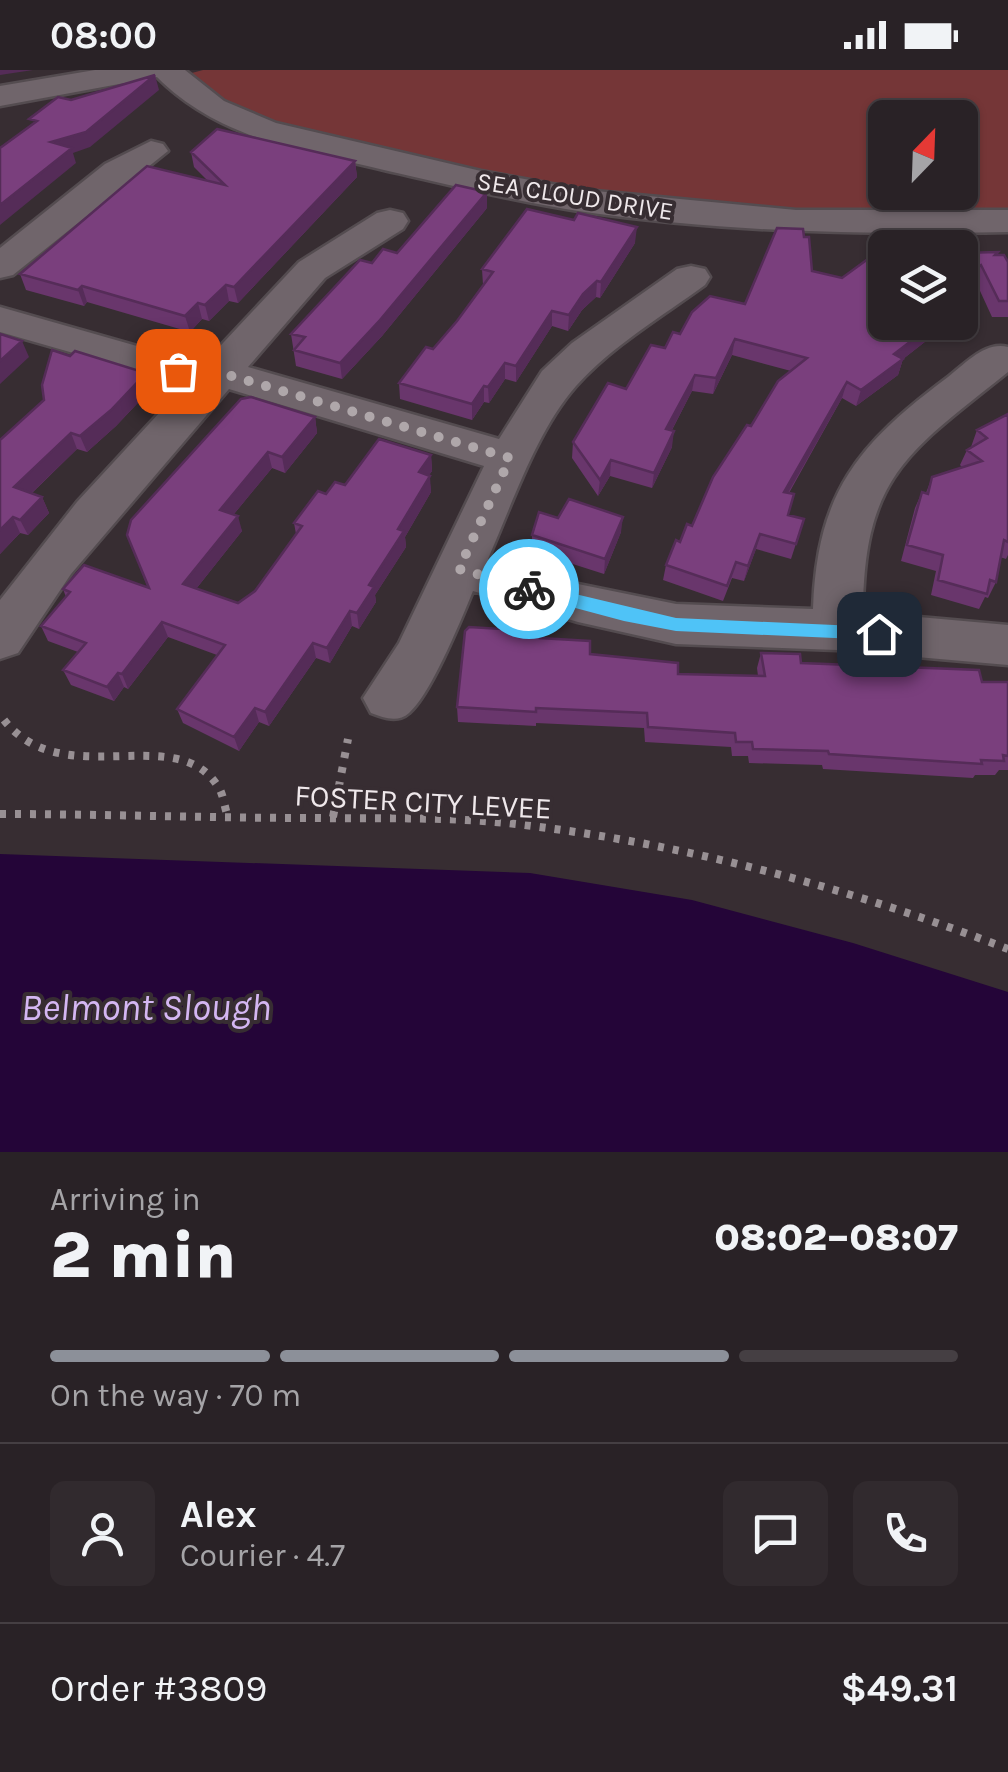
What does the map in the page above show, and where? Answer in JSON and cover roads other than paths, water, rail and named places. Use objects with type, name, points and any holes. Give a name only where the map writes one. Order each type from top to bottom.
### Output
[{"type":"street","points":[[0,96],[149,70]]},
{"type":"street","name":"SEA CLOUD DRIVE","points":[[166,70],[193,98],[245,124],[519,190],[640,208],[779,221],[1008,221]]},
{"type":"street","points":[[0,268],[117,170],[152,152]]},
{"type":"street","points":[[0,639],[54,561],[312,270],[390,220]]},
{"type":"street","points":[[390,698],[419,655],[510,458],[557,380],[586,352],[691,276]]},
{"type":"street","points":[[0,300],[191,356],[218,372],[510,458]]},
{"type":"street","points":[[0,319],[178,371],[218,372]]},
{"type":"street","points":[[837,630],[842,543],[856,497],[885,453],[1000,358]]},
{"type":"street","points":[[459,569],[578,604],[676,624],[837,630],[1008,645]]},
{"type":"water","name":"Belmont Slough","points":[[0,854],[530,873],[692,900],[853,943],[1008,992],[1008,1152],[0,1152]]}]
